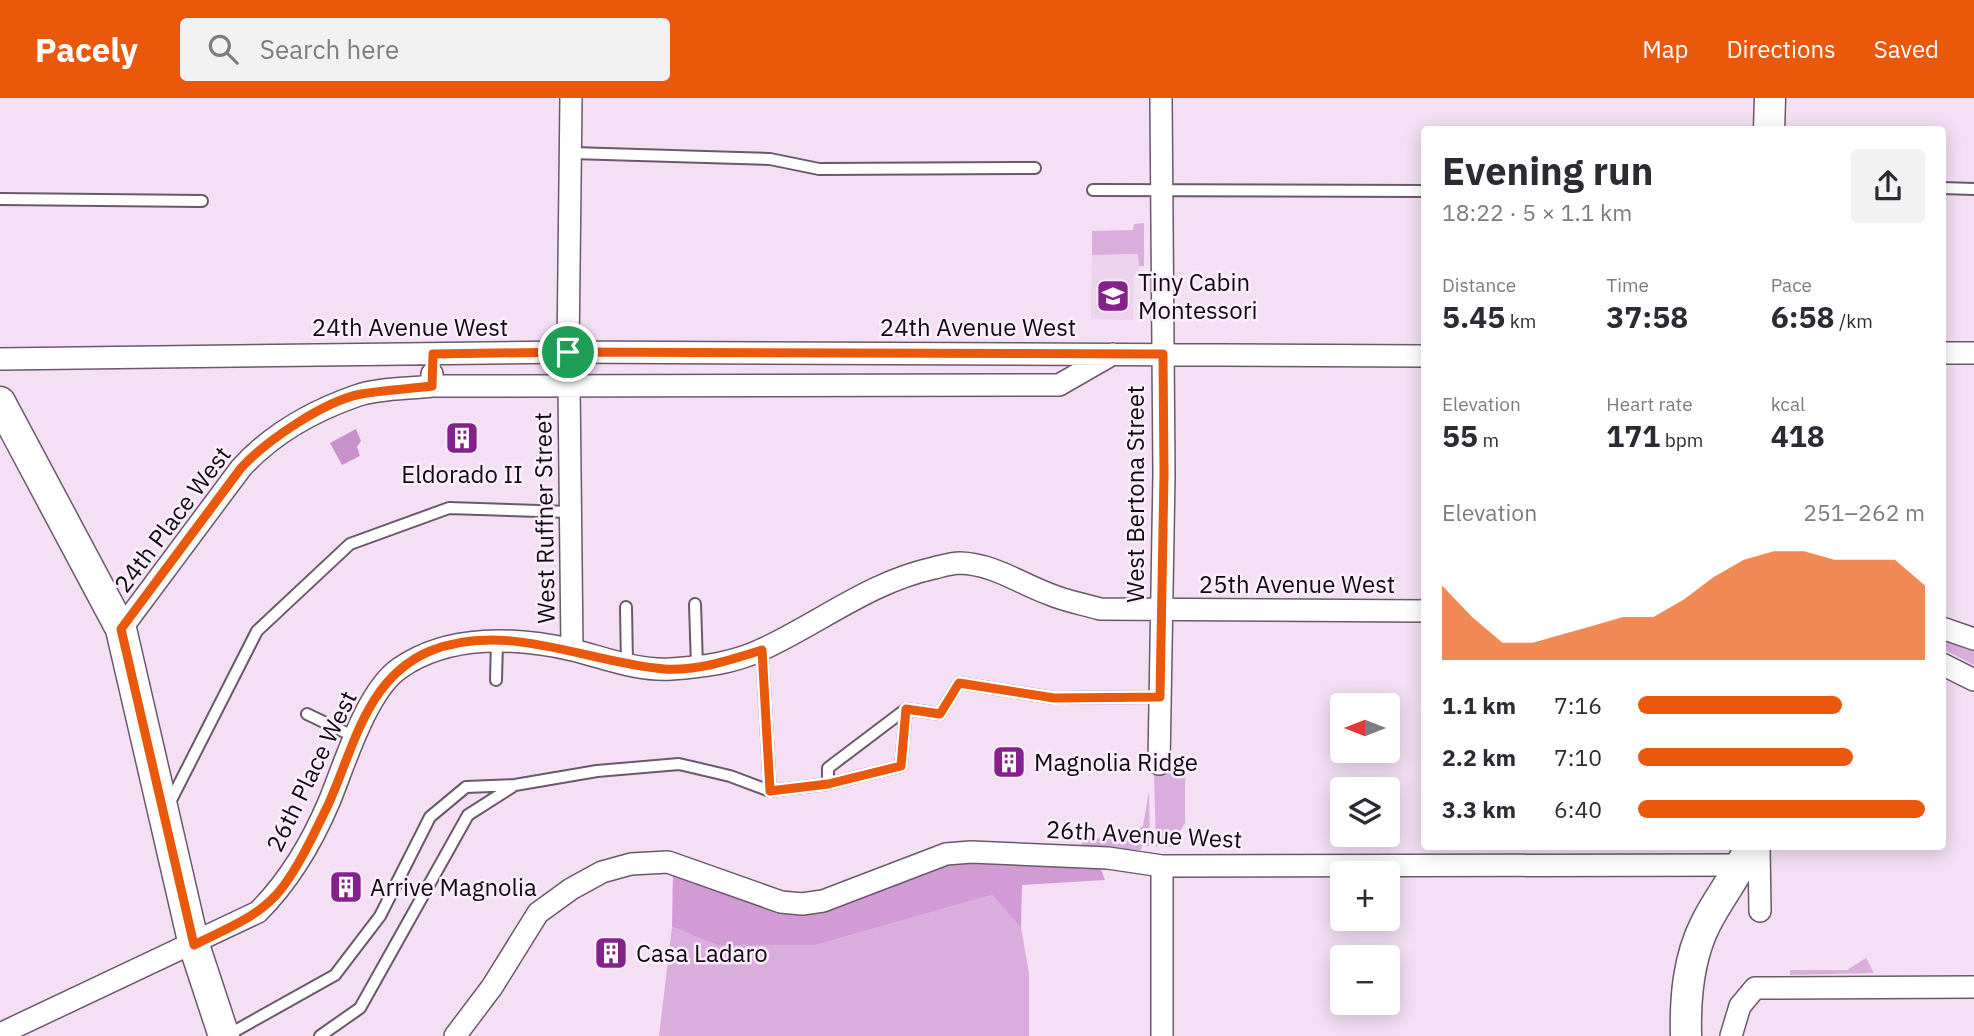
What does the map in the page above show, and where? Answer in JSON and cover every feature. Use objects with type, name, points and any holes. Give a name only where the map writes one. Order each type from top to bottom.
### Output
[{"type":"street","points":[[568,352],[571,98]]},
{"type":"street","name":"West Bertona Street","points":[[1158,764],[1163,354],[1161,98]]},
{"type":"street","points":[[1769,126],[1770,98]]},
{"type":"street","name":"24th Avenue West","points":[[0,359],[568,352],[1421,356]]},
{"type":"street","name":"24th Avenue West","points":[[432,386],[1059,385],[1115,353]]},
{"type":"street","points":[[432,386],[433,354]]},
{"type":"street","points":[[1946,354],[1974,354]]},
{"type":"street","name":"24th Place West","points":[[121,629],[241,468],[262,445],[295,424],[358,395],[432,386]]},
{"type":"street","name":"West Ruffner Street","points":[[569,386],[572,650]]},
{"type":"street","points":[[0,402],[121,629],[194,945],[225,1036]]},
{"type":"street","name":"25th Avenue West","points":[[572,650],[627,665],[668,669],[721,663],[762,650],[878,585],[959,563],[995,569],[1050,595],[1100,609],[1421,611]]},
{"type":"street","points":[[1946,629],[1974,639]]},
{"type":"street","name":"26th Place West","points":[[0,1034],[194,945],[258,912],[282,888],[328,804],[353,736],[397,670],[431,651],[473,641],[572,650]]},
{"type":"street","points":[[1946,666],[1974,680]]},
{"type":"street","name":"26th Avenue West","points":[[455,1036],[492,987],[538,914],[571,889],[602,872],[631,864],[668,862],[781,902],[802,904],[823,901],[946,853],[1108,858],[1162,866],[1750,853]]},
{"type":"street","points":[[1750,853],[1760,911]]},
{"type":"street","points":[[1686,1036],[1685,996],[1693,957],[1705,924],[1750,853]]},
{"type":"street","points":[[1162,866],[1162,1036]]},
{"type":"street","points":[[1731,1036],[1740,1006],[1755,988],[1974,987]]},
{"type":"lane","points":[[572,153],[770,159],[819,169],[1035,168]]},
{"type":"lane","points":[[1946,188],[1974,189]]},
{"type":"lane","points":[[1094,190],[1421,191]]},
{"type":"lane","points":[[0,199],[202,201]]},
{"type":"lane","points":[[165,812],[257,631],[350,544],[449,508],[570,512]]},
{"type":"lane","points":[[695,604],[697,666]]},
{"type":"lane","points":[[626,607],[627,665]]},
{"type":"lane","points":[[496,680],[497,642]]},
{"type":"lane","points":[[762,650],[770,791]]},
{"type":"lane","points":[[828,784],[828,768],[906,709],[940,714],[959,683],[1054,698],[1160,697]]},
{"type":"lane","points":[[225,1036],[335,975],[380,916],[430,817],[466,787],[515,785],[597,771],[679,764],[730,776],[770,791],[828,784],[901,766],[906,709]]},
{"type":"lane","points":[[307,715],[353,736]]},
{"type":"lane","points":[[320,1036],[360,1008],[468,815],[515,785]]},
{"type":"shaded area","points":[[1144,223],[1144,266],[1139,266],[1138,254],[1092,255],[1092,231],[1133,230],[1134,224]]},
{"type":"shaded area","name":"Tiny Cabin Montessori","points":[[1139,254],[1139,274],[1134,274],[1133,320],[1091,319],[1092,255]]},
{"type":"shaded area","points":[[356,429],[361,441],[357,447],[360,456],[342,465],[330,443]]},
{"type":"shaded area","points":[[1946,638],[1974,647],[1974,665],[1946,651]]},
{"type":"shaded area","points":[[1185,764],[1185,823],[1176,838],[1176,847],[1156,846],[1154,772]]},
{"type":"shaded area","points":[[1149,791],[1150,846],[1142,846],[1141,850],[1081,849],[1083,839],[1127,837],[1143,826]]},
{"type":"shaded area","points":[[960,852],[1060,857],[1101,870],[1105,880],[1022,885],[1021,928],[992,895],[816,945],[717,945],[672,927],[673,870],[781,895],[822,896]]},
{"type":"shaded area","points":[[992,895],[1021,928],[1029,973],[1029,1036],[659,1036],[672,927],[717,945],[816,945]]},
{"type":"shaded area","points":[[1866,958],[1874,973],[1790,975],[1790,970],[1847,970]]},
{"type":"place","name":"Tiny Cabin Montessori","points":[[1113,296]]},
{"type":"place","name":"Eldorado II","points":[[462,438]]},
{"type":"place","name":"Magnolia Ridge","points":[[1009,762]]},
{"type":"place","name":"Arrive Magnolia","points":[[346,887]]},
{"type":"place","name":"Casa Ladaro","points":[[611,953]]},
{"type":"route","points":[[568,352],[1163,354],[1160,697],[1054,698],[959,683],[940,714],[906,709],[901,766],[828,784],[770,791],[762,650],[721,663],[668,669],[617,664],[572,650],[516,643],[473,641],[431,651],[397,670],[374,699],[353,736],[328,804],[282,888],[258,912],[194,945],[121,629],[241,468],[262,445],[295,424],[358,395],[432,386],[433,354],[568,352]]}]
